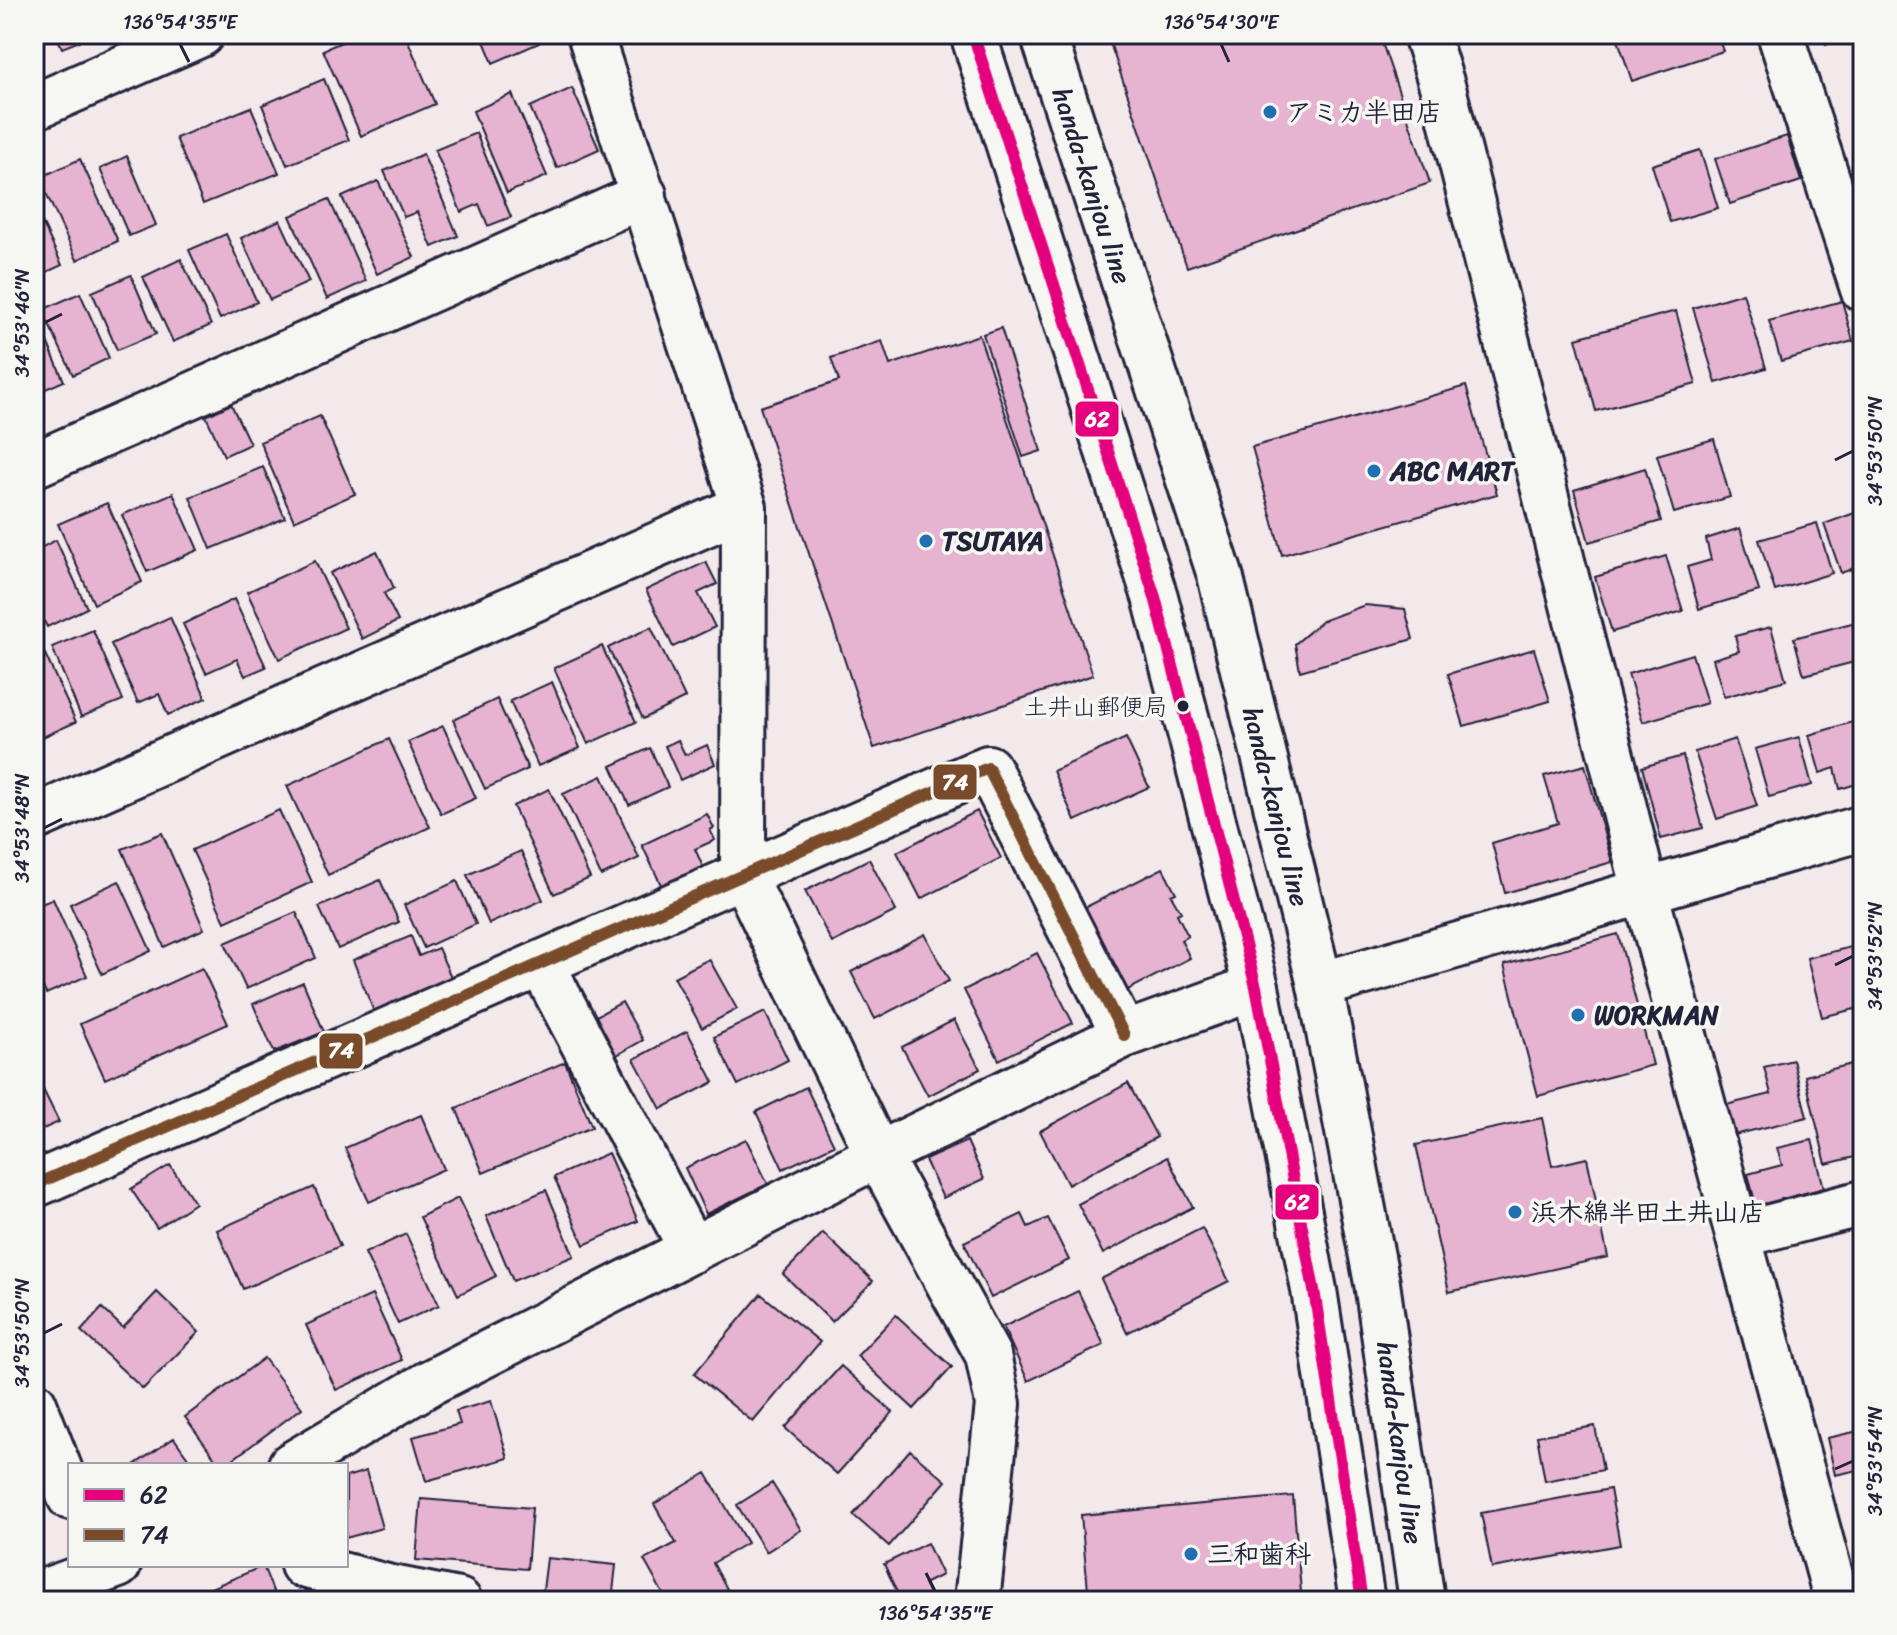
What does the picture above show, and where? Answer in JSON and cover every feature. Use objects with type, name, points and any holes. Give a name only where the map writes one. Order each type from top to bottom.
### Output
[{"type":"street","points":[[34,107],[201,34]]},
{"type":"street","points":[[590,34],[744,507],[743,875],[878,1155],[988,1355],[998,1404],[977,1601]]},
{"type":"street","points":[[973,34],[1155,597],[1256,987],[1314,1290],[1362,1601]]},
{"type":"street","name":"handa-kanjou line","points":[[1043,34],[1220,575],[1320,985],[1377,1283],[1422,1601]]},
{"type":"street","points":[[1426,34],[1444,92],[1645,891],[1740,1235],[1844,1585]]},
{"type":"street","points":[[1780,34],[1863,289]]},
{"type":"street","points":[[34,465],[644,195]]},
{"type":"street","points":[[34,818],[744,507]]},
{"type":"street","points":[[34,1185],[988,768],[1124,1035]]},
{"type":"street","points":[[1320,985],[1863,828]]},
{"type":"street","points":[[541,963],[692,1250]]},
{"type":"street","points":[[294,1463],[431,1382],[878,1155],[1124,1035],[1256,987]]},
{"type":"street","points":[[1740,1235],[1863,1203]]},
{"type":"street","points":[[34,1404],[68,1492]]},
{"type":"street","points":[[311,1567],[387,1587],[459,1601]]},
{"type":"street","points":[[34,1595],[106,1576]]},
{"type":"building","points":[[56,34],[94,34],[95,35],[62,48]]},
{"type":"building","points":[[360,34],[405,34],[435,104],[361,136],[323,50]]},
{"type":"building","points":[[481,34],[535,34],[539,43],[493,63]]},
{"type":"building","name":"アミカ半田店","points":[[1126,34],[1379,34],[1430,183],[1187,267],[1109,40]]},
{"type":"building","points":[[1616,34],[1717,34],[1723,51],[1632,81]]},
{"type":"building","points":[[1823,34],[1853,34],[1826,44]]},
{"type":"building","points":[[324,79],[349,140],[287,165],[262,105]]},
{"type":"building","points":[[572,88],[599,149],[557,168],[530,107]]},
{"type":"building","points":[[512,94],[547,176],[507,193],[473,111]]},
{"type":"building","points":[[251,107],[279,173],[203,204],[176,138]]},
{"type":"building","points":[[476,133],[511,217],[488,226],[479,204],[461,212],[435,150]]},
{"type":"building","points":[[1787,136],[1801,181],[1730,204],[1715,159]]},
{"type":"building","points":[[1700,150],[1718,208],[1670,222],[1652,165]]},
{"type":"building","points":[[423,154],[458,236],[432,247],[417,212],[404,217],[384,171]]},
{"type":"building","points":[[127,156],[156,225],[129,236],[100,169]]},
{"type":"building","points":[[80,159],[118,241],[77,260],[39,178]]},
{"type":"building","points":[[378,181],[414,257],[377,274],[342,197]]},
{"type":"building","points":[[329,199],[366,281],[327,299],[290,216]]},
{"type":"building","points":[[34,205],[62,265],[34,278]]},
{"type":"building","points":[[280,220],[309,282],[270,300],[241,238]]},
{"type":"building","points":[[226,234],[257,302],[220,319],[189,250]]},
{"type":"building","points":[[181,259],[211,325],[173,342],[143,277]]},
{"type":"building","points":[[131,275],[156,334],[117,350],[92,292]]},
{"type":"building","points":[[80,293],[109,358],[73,375],[42,310]]},
{"type":"building","points":[[1743,293],[1766,368],[1716,383],[1693,308]]},
{"type":"building","points":[[1842,301],[1853,341],[1781,361],[1769,321]]},
{"type":"building","points":[[34,311],[64,381],[34,394]]},
{"type":"building","points":[[1676,311],[1696,384],[1596,411],[1576,338]]},
{"type":"building","points":[[1001,328],[1041,451],[1023,457],[983,334]]},
{"type":"building","name":"TSUTAYA","points":[[979,335],[1093,675],[874,748],[760,407],[839,381],[831,358],[882,341],[890,365]]},
{"type":"building","name":"ABC MART","points":[[1466,386],[1497,494],[1282,555],[1252,447]]},
{"type":"building","points":[[231,404],[250,444],[224,456],[206,416]]},
{"type":"building","points":[[320,416],[355,494],[294,521],[260,442]]},
{"type":"building","points":[[1714,439],[1730,497],[1674,513],[1657,455]]},
{"type":"building","points":[[263,467],[285,518],[211,549],[190,497]]},
{"type":"building","points":[[1645,468],[1661,521],[1589,542],[1574,490]]},
{"type":"building","points":[[173,493],[198,550],[147,572],[122,515]]},
{"type":"building","points":[[107,503],[142,582],[94,604],[58,524]]},
{"type":"building","points":[[1863,510],[1863,565],[1841,573],[1824,524]]},
{"type":"building","points":[[1817,523],[1832,573],[1775,591],[1759,540]]},
{"type":"building","points":[[1740,528],[1759,591],[1699,609],[1687,567],[1711,560],[1706,539]]},
{"type":"building","points":[[56,540],[87,608],[47,627],[34,601],[34,551]]},
{"type":"building","points":[[377,551],[394,588],[384,593],[398,621],[362,639],[330,573]]},
{"type":"building","points":[[1666,556],[1683,611],[1612,632],[1595,577]]},
{"type":"building","points":[[315,561],[346,628],[279,659],[247,592]]},
{"type":"building","points":[[706,562],[717,584],[698,593],[715,627],[673,647],[646,590]]},
{"type":"building","points":[[234,599],[266,667],[245,676],[237,659],[206,673],[183,624]]},
{"type":"building","points":[[1365,605],[1405,609],[1413,639],[1300,671],[1295,644],[1322,621]]},
{"type":"building","points":[[170,617],[206,698],[168,715],[159,694],[138,703],[111,644]]},
{"type":"building","points":[[1852,623],[1862,660],[1804,675],[1794,638]]},
{"type":"building","points":[[651,627],[685,698],[643,719],[608,648]]},
{"type":"building","points":[[1771,627],[1786,680],[1724,697],[1713,659],[1739,651],[1735,636]]},
{"type":"building","points":[[93,630],[123,700],[81,717],[52,647]]},
{"type":"building","points":[[602,646],[636,722],[588,744],[554,668]]},
{"type":"building","points":[[1534,649],[1550,701],[1464,726],[1448,674]]},
{"type":"building","points":[[45,654],[76,722],[34,741],[34,659]]},
{"type":"building","points":[[1692,654],[1707,703],[1643,722],[1628,674]]},
{"type":"building","points":[[552,682],[580,748],[538,766],[510,701]]},
{"type":"building","points":[[497,699],[528,769],[485,789],[453,720]]},
{"type":"building","points":[[1856,721],[1863,744],[1863,782],[1840,789],[1835,768],[1820,773],[1809,735]]},
{"type":"building","points":[[443,726],[476,798],[441,814],[408,742]]},
{"type":"building","points":[[1799,737],[1812,785],[1769,797],[1755,749]]},
{"type":"building","points":[[1126,738],[1149,787],[1075,821],[1053,771]]},
{"type":"building","points":[[389,739],[430,827],[328,875],[287,786]]},
{"type":"building","points":[[1735,739],[1757,806],[1717,819],[1695,752]]},
{"type":"building","points":[[678,740],[685,755],[707,745],[715,764],[680,780],[665,746]]},
{"type":"building","points":[[650,748],[668,787],[629,805],[611,766]]},
{"type":"building","points":[[1683,756],[1703,828],[1661,839],[1642,767]]},
{"type":"building","points":[[1585,765],[1612,862],[1505,893],[1492,843],[1558,823],[1544,776]]},
{"type":"building","points":[[602,776],[639,858],[601,876],[563,794]]},
{"type":"building","points":[[549,789],[590,878],[554,894],[513,806]]},
{"type":"building","points":[[279,810],[312,882],[225,922],[192,850]]},
{"type":"building","points":[[977,811],[1001,858],[921,899],[897,852]]},
{"type":"building","points":[[707,814],[714,828],[710,830],[715,840],[695,849],[704,869],[663,889],[642,845]]},
{"type":"building","points":[[162,833],[204,929],[164,947],[122,849]]},
{"type":"building","points":[[521,851],[543,900],[489,924],[467,875]]},
{"type":"building","points":[[869,859],[896,911],[832,943],[805,891]]},
{"type":"building","points":[[1163,868],[1176,893],[1171,895],[1181,912],[1177,914],[1188,936],[1181,940],[1190,958],[1126,991],[1084,908]]},
{"type":"building","points":[[380,880],[399,922],[338,949],[319,907]]},
{"type":"building","points":[[119,881],[151,951],[102,974],[70,904]]},
{"type":"building","points":[[457,881],[476,924],[424,948],[404,905]]},
{"type":"building","points":[[53,899],[87,976],[46,994],[34,966],[34,907]]},
{"type":"building","points":[[296,912],[316,958],[246,989],[225,943]]},
{"type":"building","points":[[925,934],[949,981],[875,1019],[851,972]]},
{"type":"building","name":"WORKMAN","points":[[1618,934],[1653,1065],[1538,1096],[1504,965]]},
{"type":"building","points":[[411,936],[419,956],[438,948],[452,979],[374,1012],[353,960]]},
{"type":"building","points":[[1863,944],[1863,1007],[1822,1017],[1807,958]]},
{"type":"building","points":[[1037,953],[1073,1023],[999,1060],[964,990]]},
{"type":"building","points":[[709,959],[737,1009],[702,1028],[674,977]]},
{"type":"building","points":[[202,968],[228,1024],[105,1079],[80,1024]]},
{"type":"building","points":[[303,982],[324,1032],[274,1052],[253,1004]]},
{"type":"building","points":[[622,1002],[643,1040],[608,1060],[587,1021]]},
{"type":"building","points":[[765,1012],[788,1060],[738,1085],[714,1037]]},
{"type":"building","points":[[954,1020],[980,1069],[928,1096],[902,1047]]},
{"type":"building","points":[[687,1031],[714,1082],[661,1109],[634,1059]]},
{"type":"building","points":[[1793,1060],[1807,1117],[1734,1135],[1726,1105],[1771,1094],[1764,1067]]},
{"type":"building","points":[[1863,1061],[1863,1155],[1826,1164],[1805,1076]]},
{"type":"building","points":[[565,1062],[592,1127],[483,1173],[456,1108]]},
{"type":"building","points":[[34,1071],[59,1122],[34,1133]]},
{"type":"building","points":[[1128,1083],[1157,1137],[1068,1185],[1040,1131]]},
{"type":"building","points":[[806,1087],[834,1145],[783,1169],[756,1112]]},
{"type":"building","points":[[421,1115],[444,1169],[369,1202],[345,1148]]},
{"type":"building","name":"浜木綿半田土井山店","points":[[1542,1118],[1552,1166],[1587,1158],[1608,1257],[1449,1292],[1416,1145]]},
{"type":"building","points":[[746,1139],[768,1184],[706,1214],[685,1168]]},
{"type":"building","points":[[1812,1140],[1824,1188],[1756,1206],[1748,1174],[1782,1165],[1777,1148]]},
{"type":"building","points":[[967,1141],[984,1179],[943,1198],[925,1160]]},
{"type":"building","points":[[608,1153],[638,1221],[584,1245],[554,1177]]},
{"type":"building","points":[[1167,1157],[1193,1207],[1103,1254],[1078,1204]]},
{"type":"building","points":[[170,1165],[195,1203],[157,1228],[131,1189]]},
{"type":"building","points":[[314,1187],[340,1246],[243,1289],[217,1230]]},
{"type":"building","points":[[546,1190],[574,1256],[513,1281],[486,1216]]},
{"type":"building","points":[[458,1198],[496,1276],[458,1295],[420,1217]]},
{"type":"building","points":[[1022,1214],[1028,1227],[1048,1218],[1069,1260],[991,1298],[964,1242]]},
{"type":"building","points":[[1202,1228],[1229,1281],[1127,1333],[1101,1279]]},
{"type":"building","points":[[823,1233],[873,1281],[832,1322],[783,1274]]},
{"type":"building","points":[[406,1234],[439,1305],[398,1324],[365,1253]]},
{"type":"building","points":[[1078,1291],[1104,1345],[1028,1381],[1003,1327]]},
{"type":"building","points":[[157,1292],[199,1332],[143,1389],[81,1331],[102,1308],[123,1328]]},
{"type":"building","points":[[761,1294],[820,1342],[753,1422],[694,1374]]},
{"type":"building","points":[[372,1295],[402,1360],[336,1390],[306,1325]]},
{"type":"building","points":[[896,1315],[952,1367],[914,1409],[857,1356]]},
{"type":"building","points":[[264,1358],[302,1408],[228,1463],[219,1463],[185,1417]]},
{"type":"building","points":[[841,1366],[893,1412],[837,1474],[785,1428]]},
{"type":"building","points":[[491,1401],[508,1458],[426,1481],[413,1437],[460,1424],[456,1411]]},
{"type":"building","points":[[1595,1426],[1603,1470],[1545,1481],[1537,1436]]},
{"type":"building","points":[[1863,1430],[1863,1469],[1835,1475],[1827,1438]]},
{"type":"building","points":[[174,1438],[192,1463],[137,1463]]},
{"type":"building","points":[[910,1450],[946,1481],[889,1546],[853,1515]]},
{"type":"building","points":[[366,1471],[382,1528],[348,1537],[348,1476]]},
{"type":"building","points":[[706,1473],[747,1543],[713,1563],[727,1589],[705,1601],[667,1601],[644,1560],[676,1543],[654,1504]]},
{"type":"building","points":[[772,1483],[801,1530],[766,1552],[737,1505]]},
{"type":"building","points":[[1610,1489],[1620,1545],[1492,1568],[1481,1513]]},
{"type":"building","name":"三和歯科","points":[[1293,1496],[1301,1592],[1203,1601],[1089,1601],[1081,1515]]},
{"type":"building","points":[[421,1499],[532,1508],[527,1569],[416,1560]]},
{"type":"building","points":[[927,1543],[942,1575],[924,1584],[933,1601],[901,1601],[884,1564]]},
{"type":"building","points":[[547,1558],[616,1565],[612,1601],[542,1598]]},
{"type":"building","points":[[263,1567],[277,1601],[180,1601]]},
{"type":"transit line","name":"62","points":[[973,34],[1155,597],[1256,987],[1314,1290],[1362,1601]]},
{"type":"transit line","name":"74","points":[[34,1185],[988,768],[1124,1035]]},
{"type":"place","name":"アミカ半田店","points":[[1270,112]]},
{"type":"place","name":"ABC MART","points":[[1374,471]]},
{"type":"place","name":"TSUTAYA","points":[[926,541]]},
{"type":"place","name":"土井山郵便局","points":[[1183,706]]},
{"type":"place","name":"WORKMAN","points":[[1578,1015]]},
{"type":"place","name":"浜木綿半田土井山店","points":[[1515,1212]]},
{"type":"place","name":"三和歯科","points":[[1191,1554]]}]
